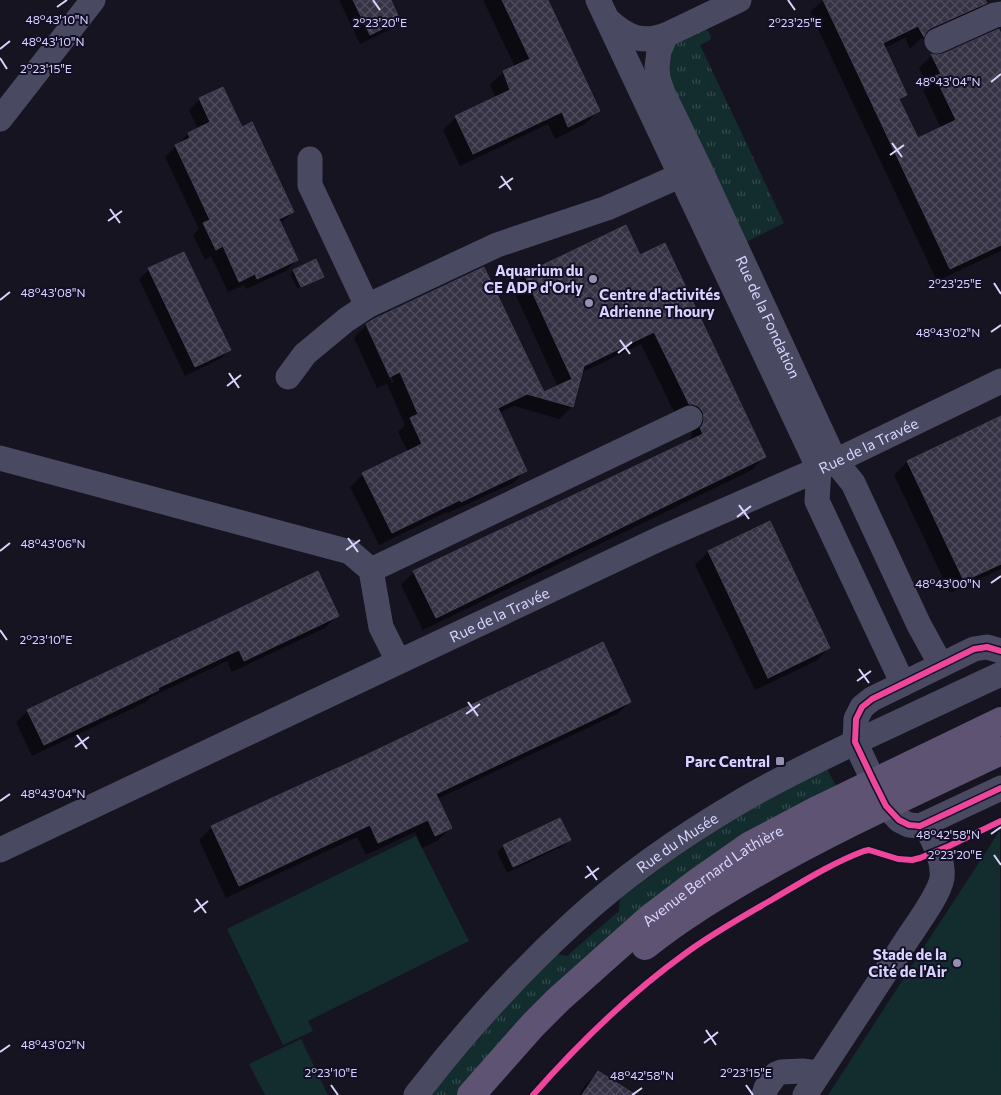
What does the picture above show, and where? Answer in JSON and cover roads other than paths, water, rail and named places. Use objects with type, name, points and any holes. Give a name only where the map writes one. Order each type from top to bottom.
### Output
[{"type":"main road","name":"Avenue Bernard Lathière","points":[[492,1095],[548,1032],[598,983],[663,932],[723,892],[797,849],[880,794],[1001,721]]},
{"type":"main road","name":"Avenue Bernard Lathière","points":[[471,1095],[559,999],[650,918],[749,846],[819,809],[880,794],[1001,751]]},
{"type":"street","points":[[0,119],[93,0]]},
{"type":"street","points":[[603,10],[620,30],[634,38],[645,40],[666,35],[739,0]]},
{"type":"street","name":"Rue de la Fondation","points":[[603,10],[690,171],[827,465],[853,483],[919,624],[941,665]]},
{"type":"street","points":[[937,41],[1001,14]]},
{"type":"street","name":"Rue de la Fondation","points":[[666,35],[659,51],[656,67],[658,79],[690,171]]},
{"type":"street","points":[[310,159],[310,185],[368,306]]},
{"type":"street","points":[[288,377],[305,354],[346,320],[368,306],[497,245],[607,208],[690,171]]},
{"type":"street","name":"Rue de la Travée","points":[[0,850],[398,661],[659,539],[827,465],[1001,381]]},
{"type":"street","points":[[371,570],[690,418]]},
{"type":"street","points":[[0,458],[350,552],[371,570],[381,627],[398,661]]},
{"type":"street","name":"Rue de la Fondation","points":[[827,465],[817,501],[903,684]]},
{"type":"street","points":[[1001,651],[987,647],[974,649],[872,699],[862,708],[856,719],[855,742],[880,794],[899,820],[909,825],[920,826],[925,824],[1001,788]]},
{"type":"street","name":"Rue du Musée","points":[[416,1095],[447,1055],[524,969],[575,921],[622,882],[672,846],[782,778],[1001,674]]},
{"type":"street","points":[[805,1095],[940,887],[942,872],[940,859],[925,824]]},
{"type":"street","points":[[764,1095],[766,1088],[776,1074],[781,1072],[802,1070],[820,1073]]},
{"type":"place","name":"Aquarium du CE ADP d'Orly","points":[[593,279]]},
{"type":"place","name":"Centre d'activités Adrienne Thoury","points":[[589,303]]},
{"type":"place","name":"Parc Central","points":[[780,761]]},
{"type":"place","name":"Stade de la Cité de l'Air","points":[[957,963]]}]
